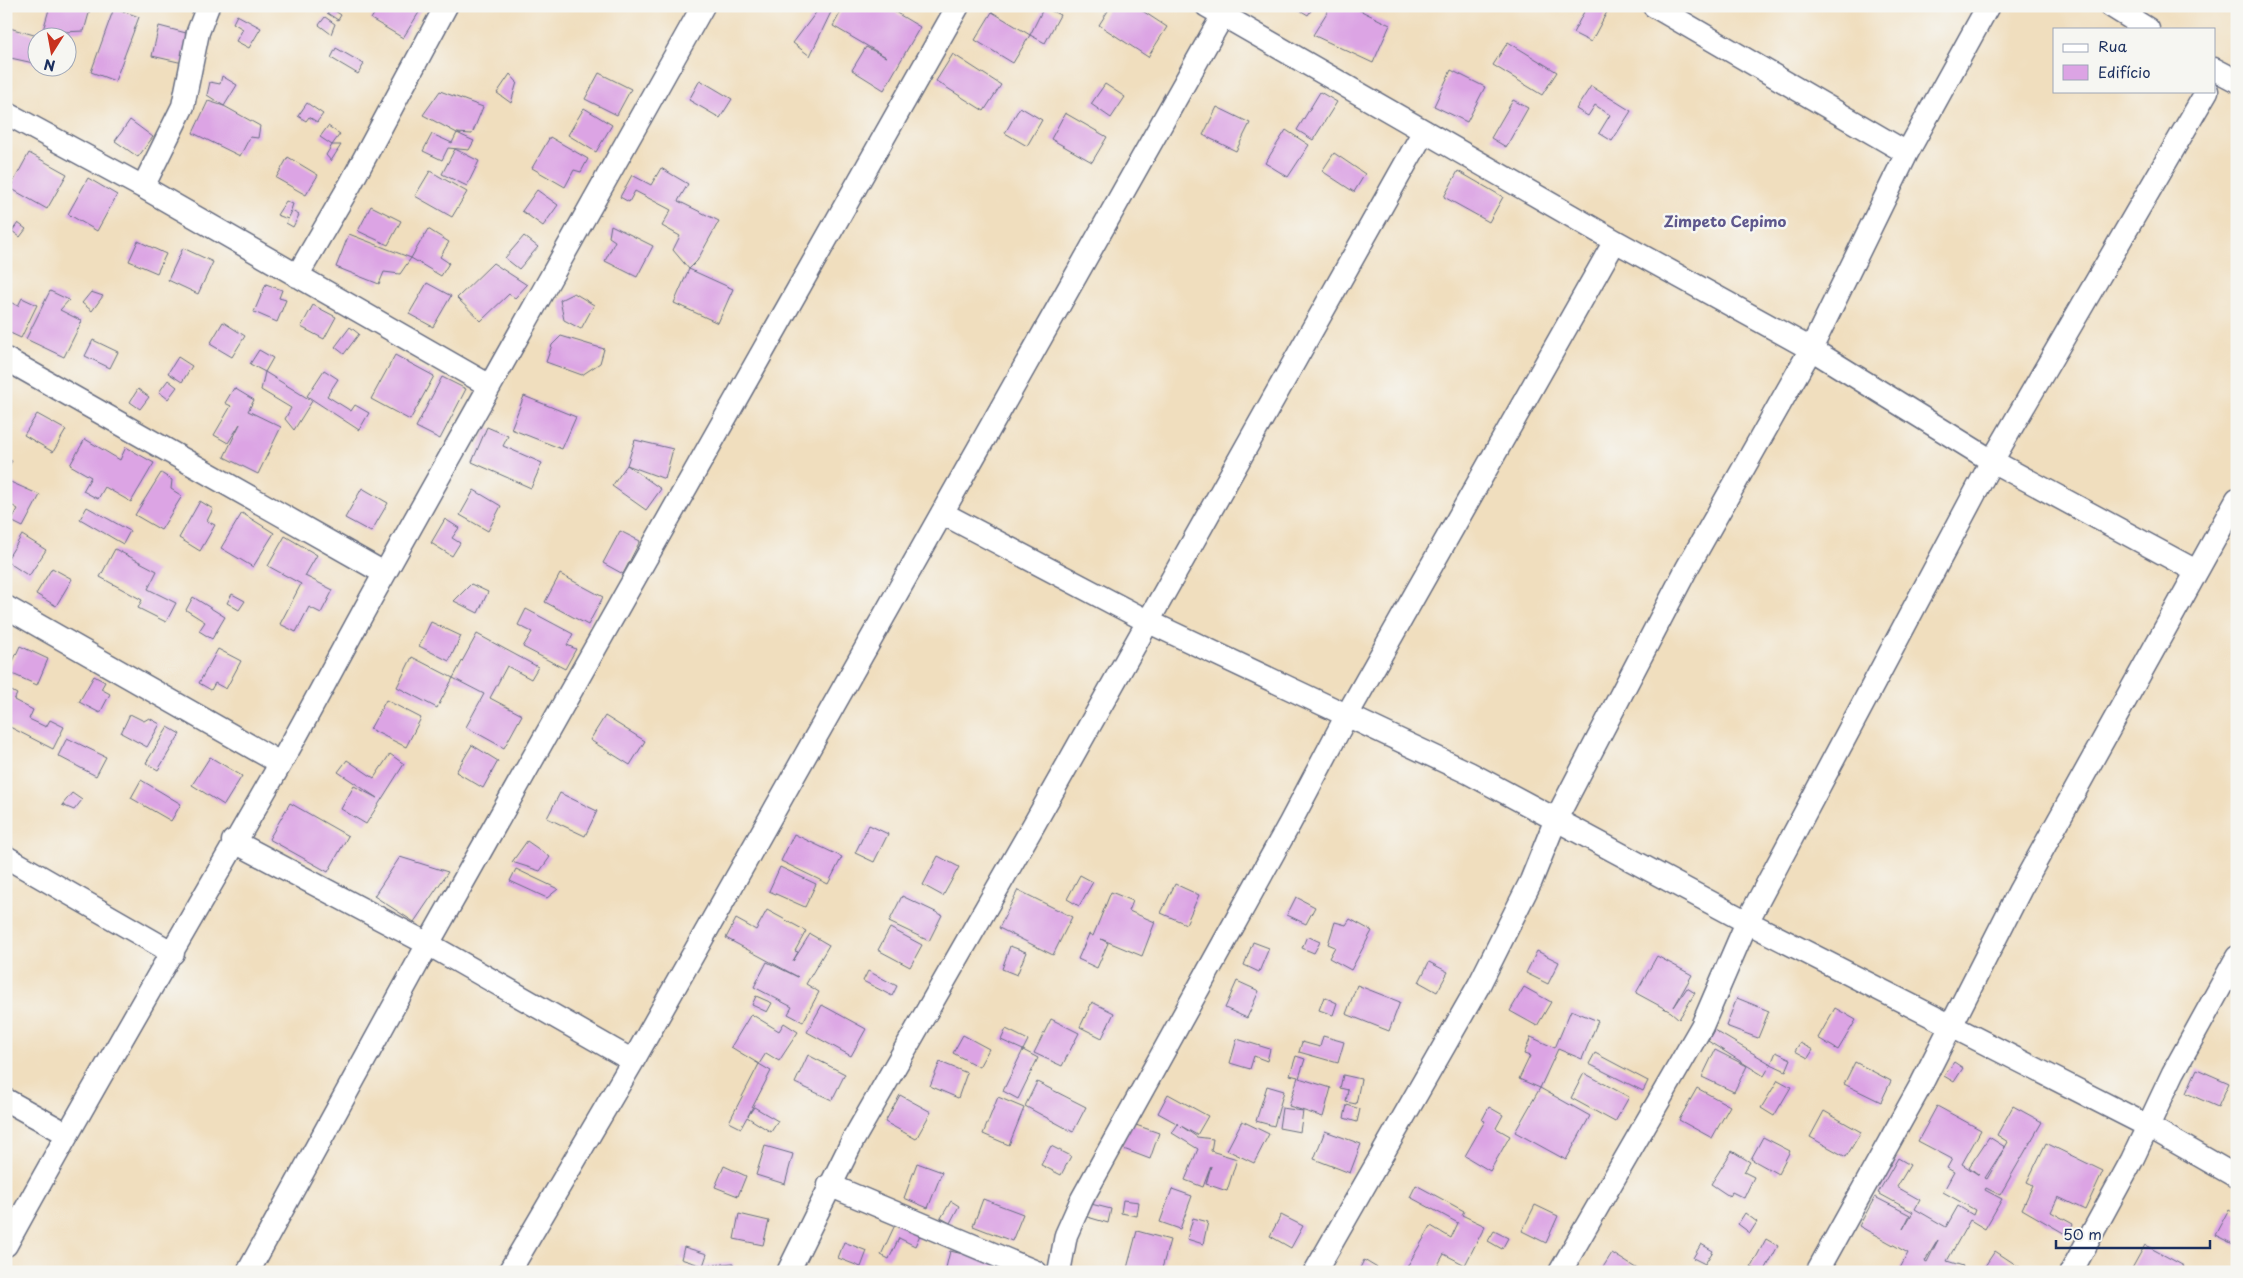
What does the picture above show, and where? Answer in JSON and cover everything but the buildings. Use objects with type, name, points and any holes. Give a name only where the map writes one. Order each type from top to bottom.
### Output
[{"type":"street","points":[[143,187],[183,106],[198,32],[208,6]]},
{"type":"street","points":[[297,276],[350,185],[446,6]]},
{"type":"street","points":[[6,1245],[67,1134],[173,953],[233,841],[280,762],[384,573],[703,6]]},
{"type":"street","points":[[248,1272],[428,944],[958,6]]},
{"type":"street","points":[[1654,6],[1907,154]]},
{"type":"street","points":[[1315,1272],[1479,985],[1531,881],[1556,819],[1686,570],[1811,349],[1907,154],[1988,6]]},
{"type":"street","points":[[2111,6],[2146,28]]},
{"type":"street","points":[[509,1272],[633,1060],[942,513],[1219,9],[1424,131],[1615,241],[1811,349],[1992,461],[2196,571]]},
{"type":"street","points":[[1560,1272],[1702,1026],[1747,922],[1992,461],[2205,92]]},
{"type":"street","points":[[6,113],[143,187],[490,386]]},
{"type":"street","points":[[788,1272],[852,1140],[1028,835],[1424,131]]},
{"type":"street","points":[[1059,1272],[1066,1235],[1082,1199],[1290,823],[1347,715],[1615,241]]},
{"type":"street","points":[[6,359],[384,573]]},
{"type":"street","points":[[1817,1272],[1922,1084],[1950,1024],[2020,890],[2237,499]]},
{"type":"street","points":[[942,513],[1147,621],[1469,773],[1747,922],[2148,1126],[2237,1177]]},
{"type":"street","points":[[6,607],[280,762]]},
{"type":"street","points":[[233,841],[428,944],[633,1060]]},
{"type":"street","points":[[6,857],[173,953]]},
{"type":"street","points":[[2071,1272],[2132,1160],[2173,1073],[2237,957]]},
{"type":"street","points":[[6,1100],[67,1134]]},
{"type":"street","points":[[829,1185],[1036,1272]]},
{"type":"district","name":"Zimpeto Cepimo","points":[[1725,220]]}]
